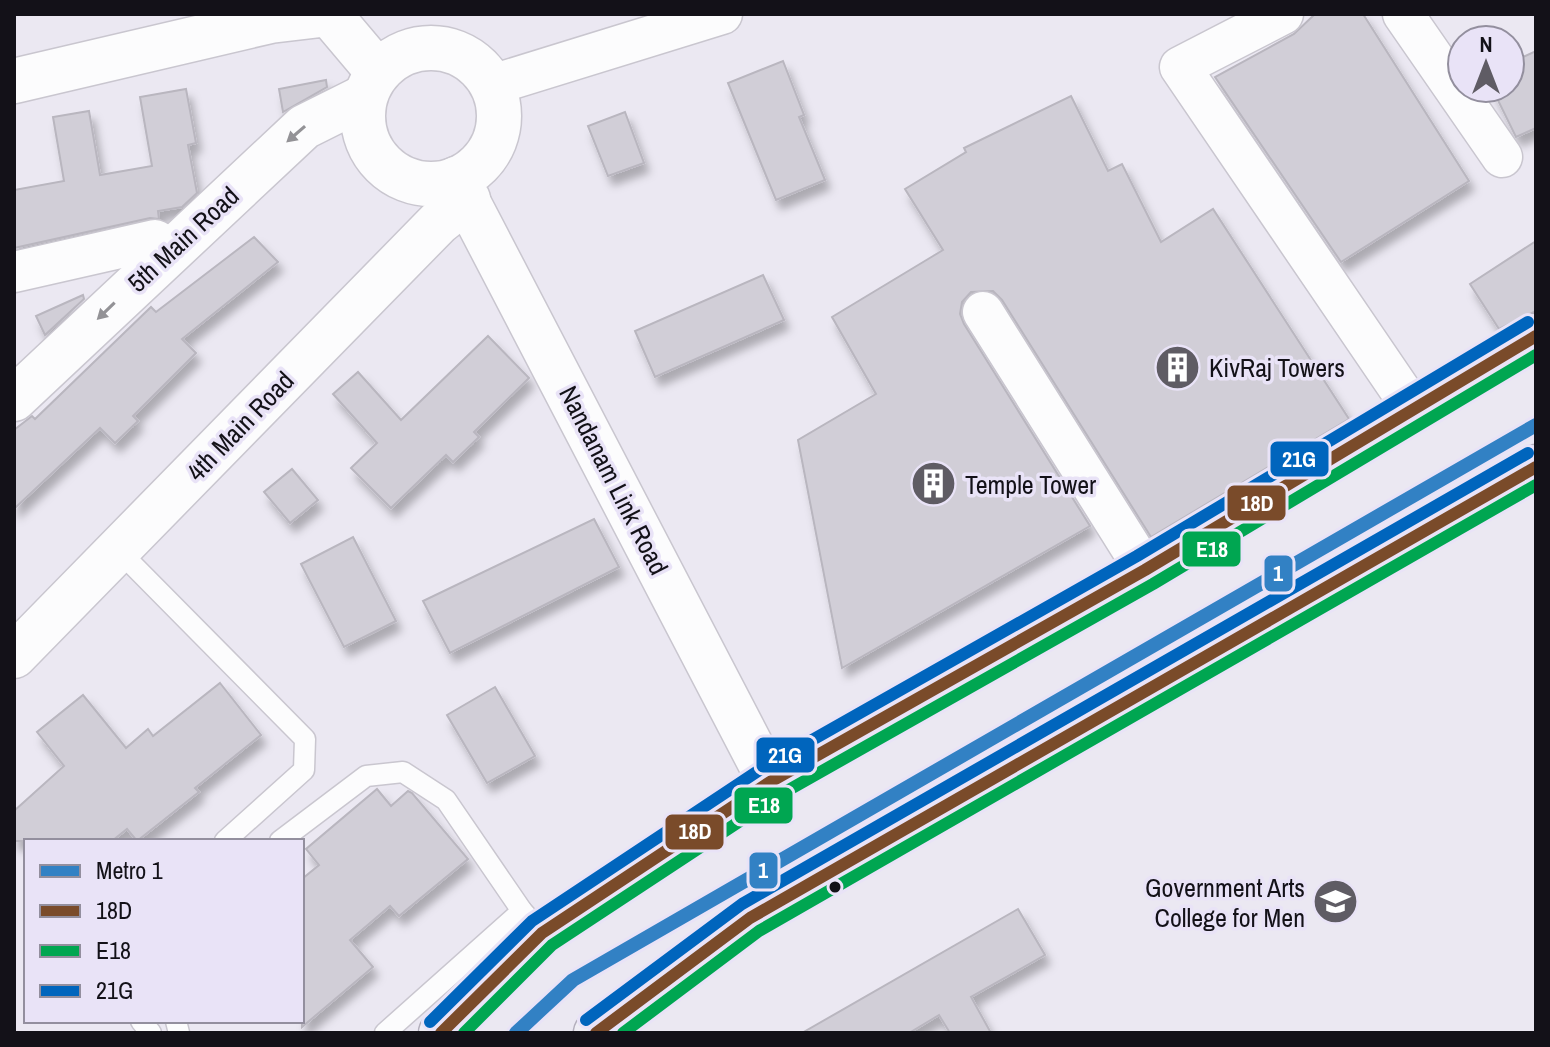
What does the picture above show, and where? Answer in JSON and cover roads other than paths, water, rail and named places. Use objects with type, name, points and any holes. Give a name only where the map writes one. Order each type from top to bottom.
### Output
[{"type":"main road","points":[[441,1033],[532,922],[770,782],[1145,570],[1536,336]]},
{"type":"main road","points":[[596,1033],[750,918],[1534,474]]},
{"type":"street","points":[[14,81],[270,21],[329,14],[371,84]]},
{"type":"street","points":[[492,85],[722,14]]},
{"type":"street","points":[[1283,14],[1180,67],[1413,409]]},
{"type":"street","points":[[1403,14],[1502,157]]},
{"type":"street","points":[[434,31],[469,59],[492,85],[499,107],[498,129],[490,150],[462,189],[412,181],[393,172],[377,158],[367,138],[363,117],[371,84],[393,59],[414,50],[434,31]]},
{"type":"street","name":"5th Main Road","points":[[14,399],[304,127],[371,84]]},
{"type":"street","name":"4th Main Road","points":[[14,656],[438,223],[462,189]]},
{"type":"street","name":"Nandanam Link Road","points":[[462,189],[770,782]]},
{"type":"street","points":[[14,272],[155,240],[171,249]]},
{"type":"street","points":[[983,312],[1145,570]]},
{"type":"lane","points":[[119,551],[305,739],[304,770],[227,839]]},
{"type":"lane","points":[[283,839],[366,776],[403,772],[446,800],[532,922],[385,1033]]},
{"type":"metro line","name":"1","points":[[516,1033],[573,980],[1536,425]]},
{"type":"place","name":"KivRaj Towers","points":[[1178,367]]},
{"type":"place","name":"Temple Tower","points":[[934,484]]},
{"type":"place","name":"Government Arts College for Men","points":[[1336,902]]}]
